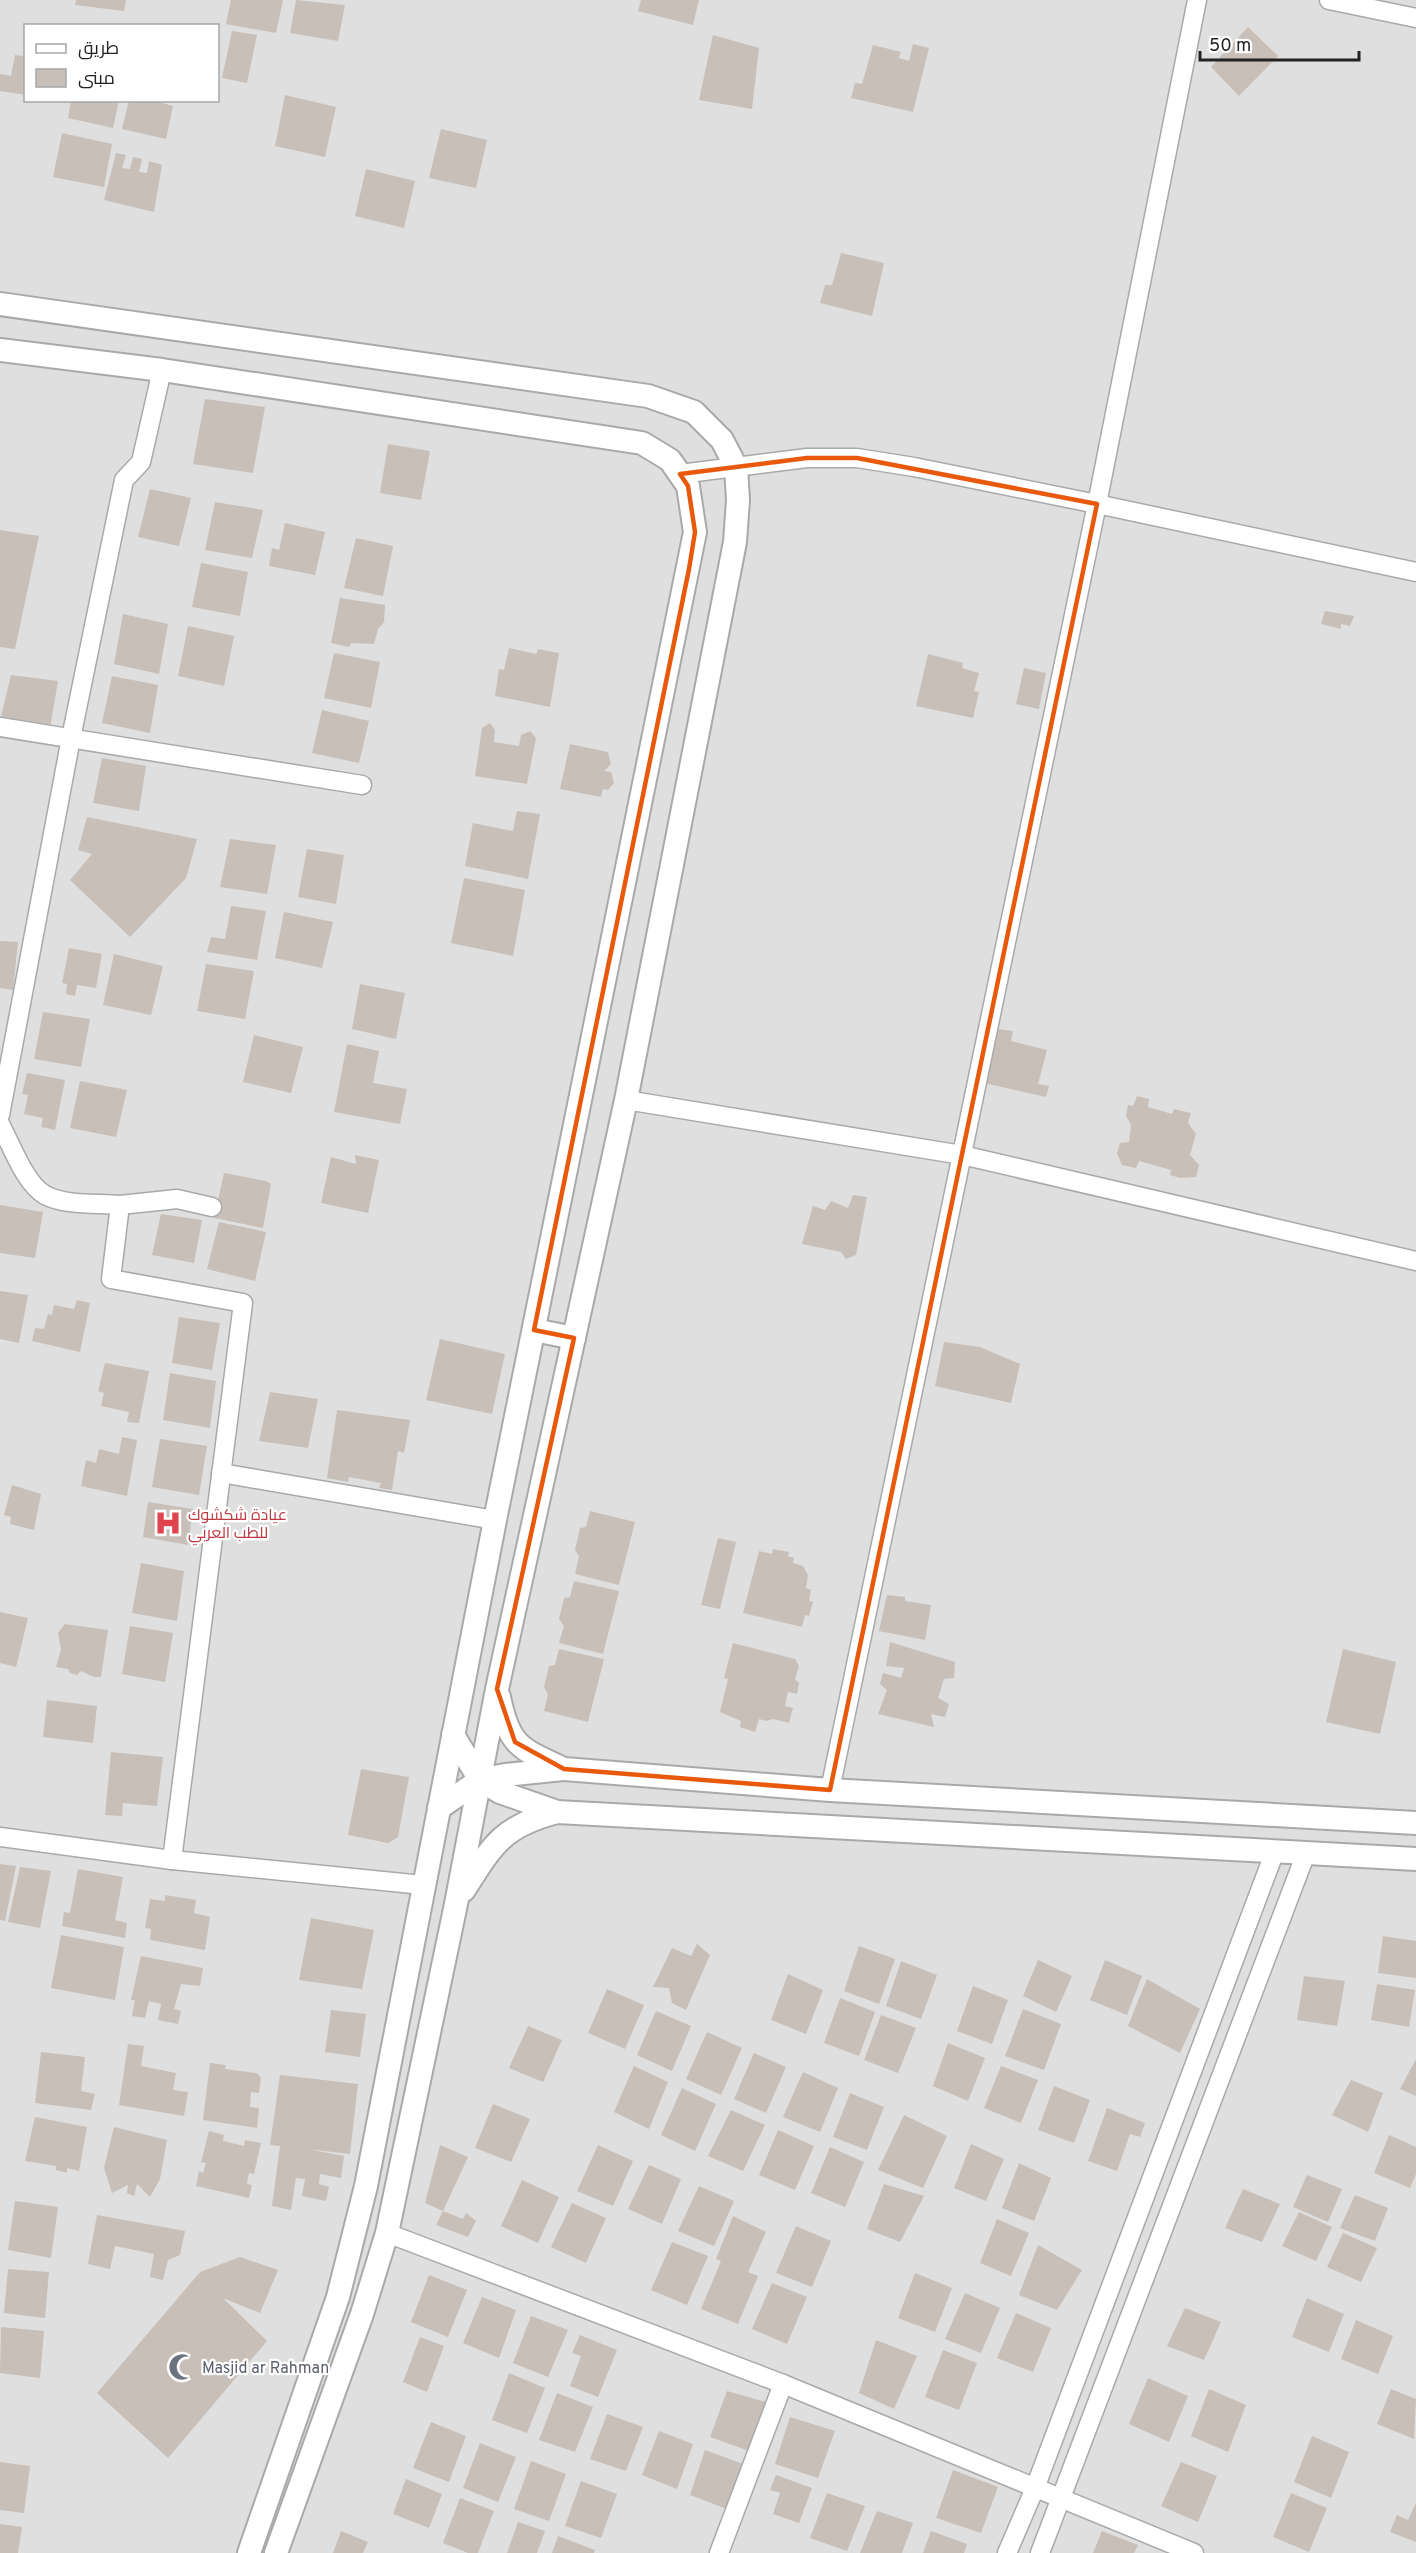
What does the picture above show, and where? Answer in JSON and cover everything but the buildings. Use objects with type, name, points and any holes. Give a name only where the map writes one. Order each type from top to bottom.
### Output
[{"type":"street","points":[[830,1790],[1097,504],[1197,0]]},
{"type":"street","points":[[1329,0],[1416,18]]},
{"type":"street","points":[[0,304],[648,396],[694,412],[723,440],[736,467],[738,500],[735,543],[626,1100],[497,1689],[456,1904],[387,2233],[362,2314],[276,2553]]},
{"type":"street","points":[[0,350],[162,370],[642,443],[670,460],[688,486],[695,532],[495,1520],[366,2186],[338,2297],[249,2553]]},
{"type":"street","points":[[0,1115],[71,738],[124,480],[141,462],[162,370]]},
{"type":"street","points":[[680,474],[807,458],[857,458],[914,466],[1416,572]]},
{"type":"street","points":[[0,727],[362,784]]},
{"type":"street","points":[[626,1100],[962,1155],[1416,1261]]},
{"type":"street","points":[[0,1124],[30,1181],[45,1195],[65,1201],[120,1205],[177,1199],[212,1207]]},
{"type":"street","points":[[120,1205],[111,1279],[243,1303],[172,1860]]},
{"type":"street","points":[[534,1330],[574,1338]]},
{"type":"street","points":[[221,1473],[495,1520]]},
{"type":"street","points":[[497,1689],[504,1719],[515,1742],[537,1757],[564,1769]]},
{"type":"street","points":[[453,1735],[480,1780],[500,1792],[557,1812],[1416,1860]]},
{"type":"street","points":[[439,1808],[480,1780],[564,1769],[830,1790],[1416,1823]]},
{"type":"street","points":[[903,1831],[906,1794]]},
{"type":"street","points":[[456,1904],[480,1864],[500,1838],[528,1820],[557,1812]]},
{"type":"street","points":[[0,1837],[172,1860],[423,1885]]},
{"type":"street","points":[[1007,2553],[1035,2488],[1275,1851]]},
{"type":"street","points":[[1040,2553],[1063,2499],[1306,1853]]},
{"type":"street","points":[[387,2233],[783,2384],[1194,2553]]},
{"type":"street","points":[[719,2553],[783,2384]]},
{"type":"street","points":[[262,2516],[287,2523]]},
{"type":"highlighted area","points":[[807,458],[857,458],[1097,504],[830,1790],[564,1769],[515,1742],[497,1689],[574,1338],[534,1330],[689,569],[695,532],[688,486],[680,474]]},
{"type":"shaded area","points":[[0,0],[1416,0],[1416,2553],[0,2553]]},
{"type":"place","name":"عيادة شكشوك للطب العربي","points":[[168,1523]]},
{"type":"place","name":"Masjid ar Rahman","points":[[182,2367]]}]
